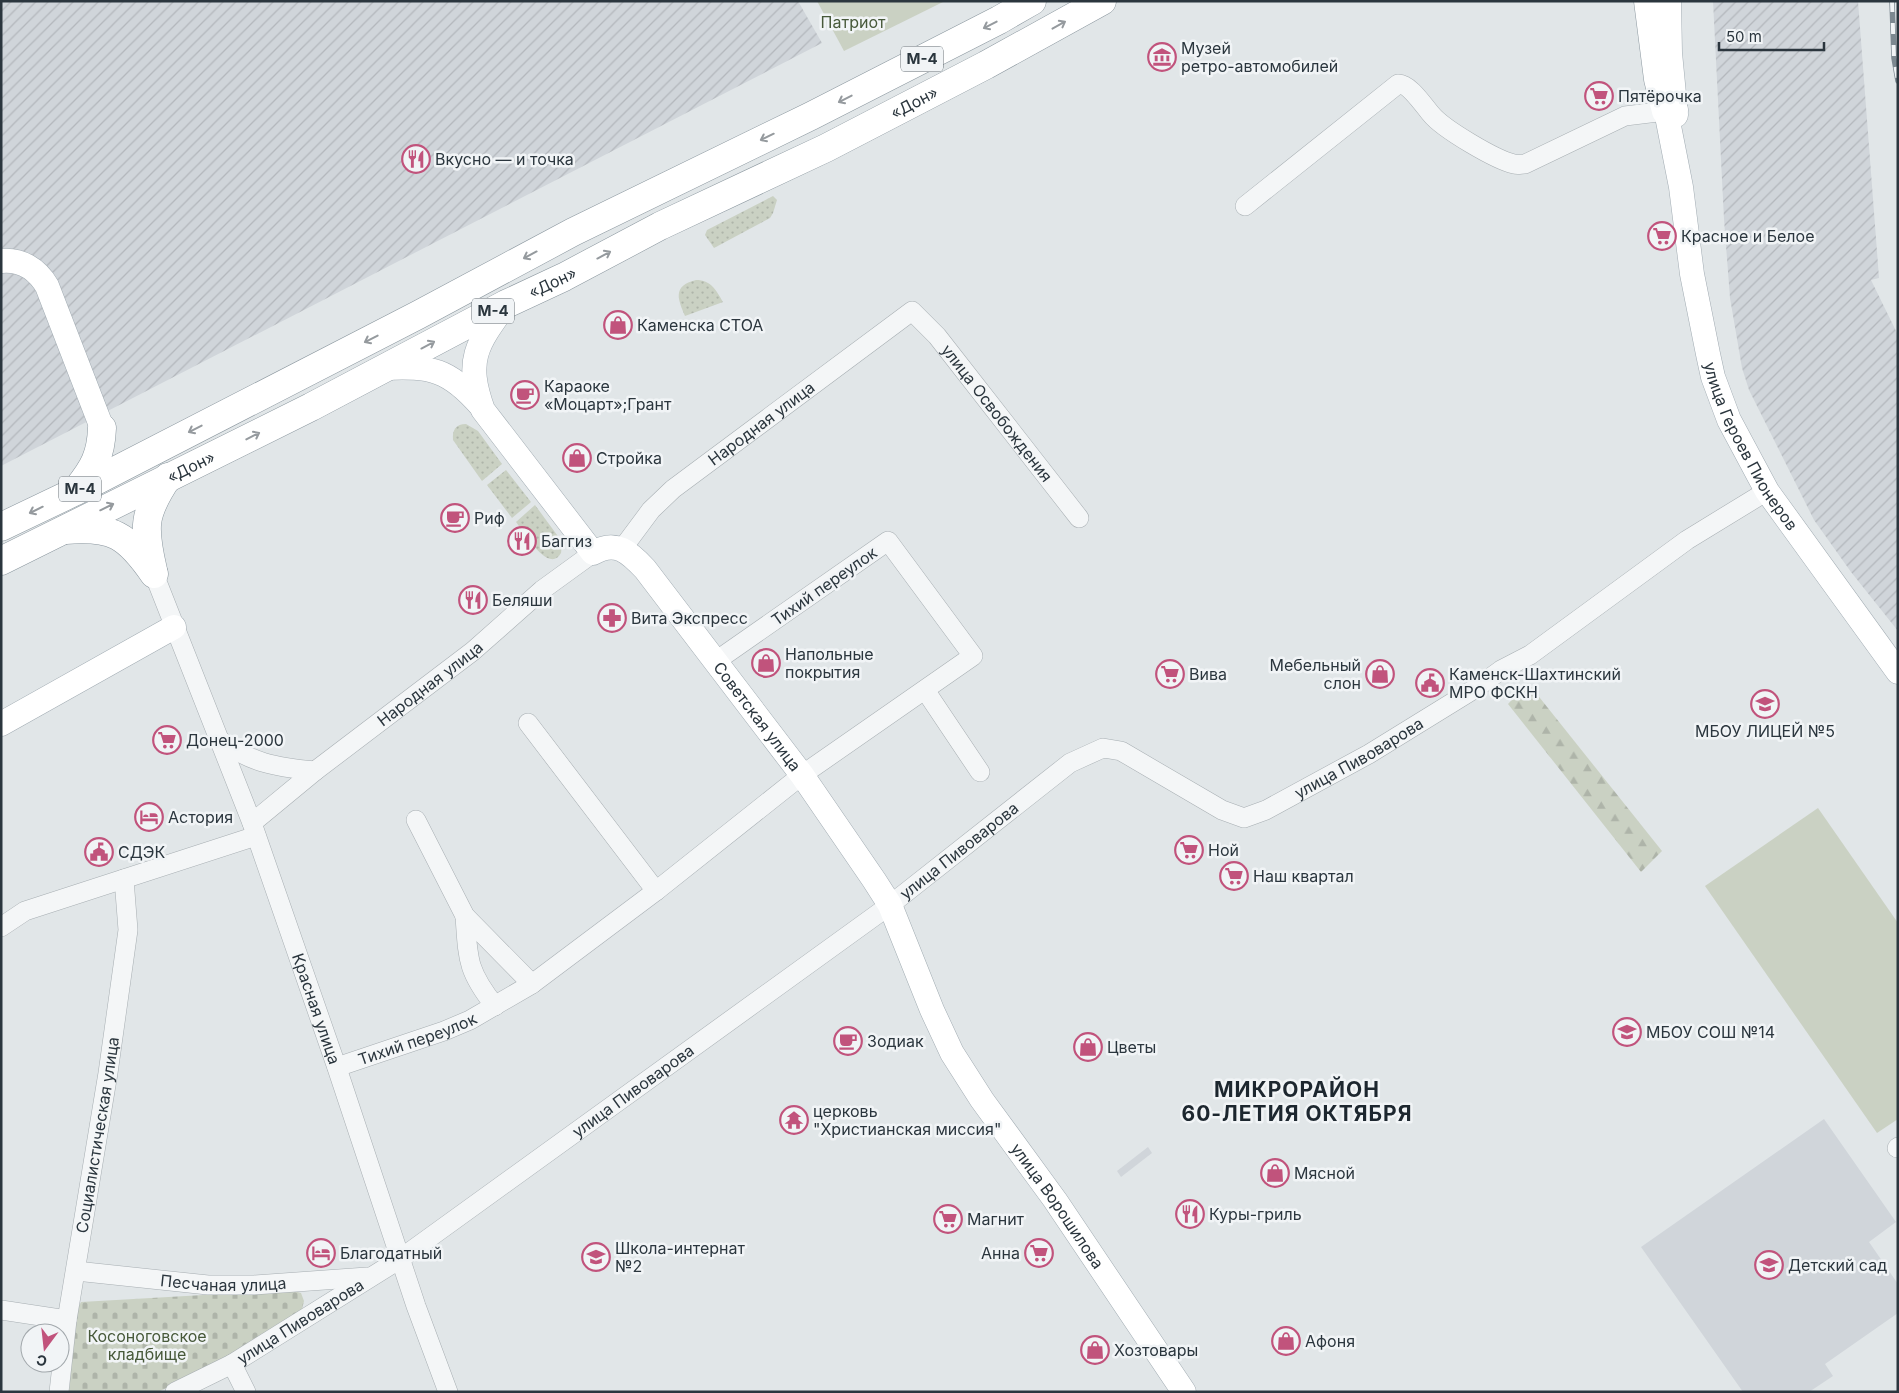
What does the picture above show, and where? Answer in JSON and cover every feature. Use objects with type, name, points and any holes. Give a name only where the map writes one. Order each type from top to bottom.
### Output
[{"type":"highway","name":"«Дон»","points":[[1,527],[74,492],[418,316],[573,232],[811,116],[999,20],[1032,1]]},
{"type":"highway","name":"«Дон»","points":[[1,561],[311,407],[506,304],[564,277],[660,226],[826,148],[986,66],[1102,1]]},
{"type":"highway","points":[[1648,1],[1658,79],[1671,110]]},
{"type":"highway","points":[[1661,1],[1662,45],[1671,110]]},
{"type":"highway","points":[[102,428],[114,441],[126,448],[139,450],[158,448]]},
{"type":"highway","points":[[74,492],[92,471],[98,459],[102,428]]},
{"type":"highway","points":[[154,574],[146,528],[148,514],[154,498],[168,477]]},
{"type":"highway","points":[[61,530],[88,528],[116,535],[138,552],[154,574]]},
{"type":"main road","name":"улица Героев Пионеров","points":[[1669,1],[1671,110],[1680,187],[1692,274],[1713,377],[1739,441],[1767,491],[1898,672]]},
{"type":"main road","points":[[1,262],[10,260],[28,266],[40,273],[47,286],[102,428]]},
{"type":"main road","name":"Советская улица","points":[[506,304],[479,345],[474,357],[475,385],[483,410],[608,550],[635,559],[645,570],[802,775],[890,905]]},
{"type":"main road","points":[[384,368],[405,367],[445,374],[460,384],[483,410]]},
{"type":"main road","points":[[1,724],[174,627]]},
{"type":"main road","name":"улица Ворошилова","points":[[890,905],[932,1010],[952,1053],[982,1100],[1055,1200],[1184,1392]]},
{"type":"street","points":[[1245,206],[1398,84],[1402,84],[1409,89],[1434,118],[1447,129],[1494,155],[1517,165],[1525,164],[1625,116],[1671,110]]},
{"type":"street","name":"улица Освобождения","points":[[912,311],[937,336],[1079,518]]},
{"type":"street","name":"Народная улица","points":[[254,829],[315,771],[473,651],[542,590],[608,550],[673,488],[912,311]]},
{"type":"street","name":"улица Пивоварова","points":[[175,1392],[232,1364],[400,1259],[890,905],[1064,767],[1102,748],[1121,751],[1222,810],[1244,818],[1266,810],[1369,754],[1476,688],[1501,670],[1530,654],[1688,540],[1767,491]]},
{"type":"street","name":"Тихий переулок","points":[[337,1067],[444,1031],[470,1020],[532,984],[656,891],[802,775],[973,656],[888,541],[716,661]]},
{"type":"street","name":"Красная улица","points":[[154,574],[254,829],[337,1067],[400,1259],[448,1392]]},
{"type":"street","points":[[925,690],[980,772]]},
{"type":"street","points":[[528,723],[656,891]]},
{"type":"street","points":[[218,738],[242,756],[278,767],[315,771]]},
{"type":"street","name":"Тихий переулок","points":[[416,820],[465,916],[532,984]]},
{"type":"street","points":[[1,927],[24,911],[124,879],[254,829]]},
{"type":"street","name":"Социалистическая улица","points":[[59,1392],[67,1320],[108,1073],[128,930],[124,879]]},
{"type":"street","name":"Тихий переулок","points":[[465,916],[468,955],[472,973],[495,1006]]},
{"type":"street","name":"Песчаная улица","points":[[76,1271],[208,1285],[290,1283],[371,1277]]},
{"type":"street","points":[[1,1310],[67,1320]]},
{"type":"street","points":[[232,1364],[246,1392]]},
{"type":"shaded area","points":[[1,1],[798,1],[822,43],[1,466]]},
{"type":"shaded area","points":[[1713,1],[1858,1],[1879,278],[1871,280],[1898,335],[1898,631],[1851,572],[1814,520],[1749,390],[1742,368],[1730,298]]},
{"type":"shaded area","name":"Детский сад","points":[[1824,1119],[1896,1222],[1869,1242],[1898,1284],[1898,1313],[1825,1364],[1833,1376],[1809,1392],[1743,1392],[1641,1247]]},
{"type":"shaded area","points":[[1148,1147],[1152,1153],[1121,1177],[1117,1171]]},
{"type":"green space","name":"Патриот","points":[[817,1],[945,1],[844,51]]},
{"type":"green space","points":[[773,196],[777,200],[770,218],[714,248],[705,235],[707,230]]},
{"type":"green space","points":[[696,280],[709,284],[723,302],[685,316],[679,299],[680,290],[683,286]]},
{"type":"green space","points":[[466,424],[478,431],[502,464],[482,481],[453,440],[455,428]]},
{"type":"green space","points":[[506,470],[531,502],[512,518],[487,485]]},
{"type":"green space","points":[[535,505],[562,544],[561,553],[556,558],[550,559],[537,550],[516,522]]},
{"type":"green space","points":[[1528,683],[1662,851],[1641,872],[1508,704]]},
{"type":"green space","points":[[1818,808],[1898,923],[1898,1119],[1877,1133],[1705,886]]},
{"type":"green space","name":"Косоноговское кладбище","points":[[291,1290],[301,1293],[304,1301],[301,1313],[219,1363],[158,1392],[69,1392],[75,1313],[81,1302]]},
{"type":"railway","points":[[1892,1],[1894,58],[1898,81]]},
{"type":"place","name":"Музей ретро-автомобилей","points":[[1162,57]]},
{"type":"place","name":"Пятёрочка","points":[[1599,96]]},
{"type":"place","name":"Вкусно — и точка","points":[[416,159]]},
{"type":"place","name":"Красное и Белое","points":[[1662,236]]},
{"type":"place","name":"Каменска СТОА","points":[[618,325]]},
{"type":"place","name":"Караоке «Моцарт»;Грант","points":[[525,395]]},
{"type":"place","name":"Стройка","points":[[577,458]]},
{"type":"place","name":"Риф","points":[[455,518]]},
{"type":"place","name":"Баггиз","points":[[522,541]]},
{"type":"place","name":"Беляши","points":[[473,600]]},
{"type":"place","name":"Вита Экспресс","points":[[612,618]]},
{"type":"place","name":"Напольные покрытия","points":[[766,663]]},
{"type":"place","name":"Вива","points":[[1170,674]]},
{"type":"place","name":"Мебельный слон","points":[[1380,674]]},
{"type":"place","name":"Каменск-Шахтинский МРО ФСКН","points":[[1430,683]]},
{"type":"place","name":"МБОУ ЛИЦЕЙ №5","points":[[1765,704]]},
{"type":"place","name":"Донец-2000","points":[[167,740]]},
{"type":"place","name":"Астория","points":[[149,817]]},
{"type":"place","name":"Ной","points":[[1189,850]]},
{"type":"place","name":"СДЭК","points":[[99,852]]},
{"type":"place","name":"Наш квартал","points":[[1234,876]]},
{"type":"place","name":"МБОУ СОШ №14","points":[[1627,1032]]},
{"type":"place","name":"Зодиак","points":[[848,1041]]},
{"type":"place","name":"Цветы","points":[[1088,1047]]},
{"type":"place","name":"церковь \"Христианская миссия\"","points":[[794,1120]]},
{"type":"place","name":"Мясной","points":[[1275,1173]]},
{"type":"place","name":"Куры-гриль","points":[[1190,1214]]},
{"type":"place","name":"Магнит","points":[[948,1219]]},
{"type":"place","name":"Благодатный","points":[[321,1253]]},
{"type":"place","name":"Анна","points":[[1039,1253]]},
{"type":"place","name":"Школа-интернат №2","points":[[596,1257]]},
{"type":"place","name":"Детский сад","points":[[1769,1265]]},
{"type":"place","name":"Афоня","points":[[1286,1341]]},
{"type":"place","name":"Хозтовары","points":[[1095,1350]]},
{"type":"district","name":"МИКРОРАЙОН 60-ЛЕТИЯ ОКТЯБРЯ","points":[[1297,1102]]}]
